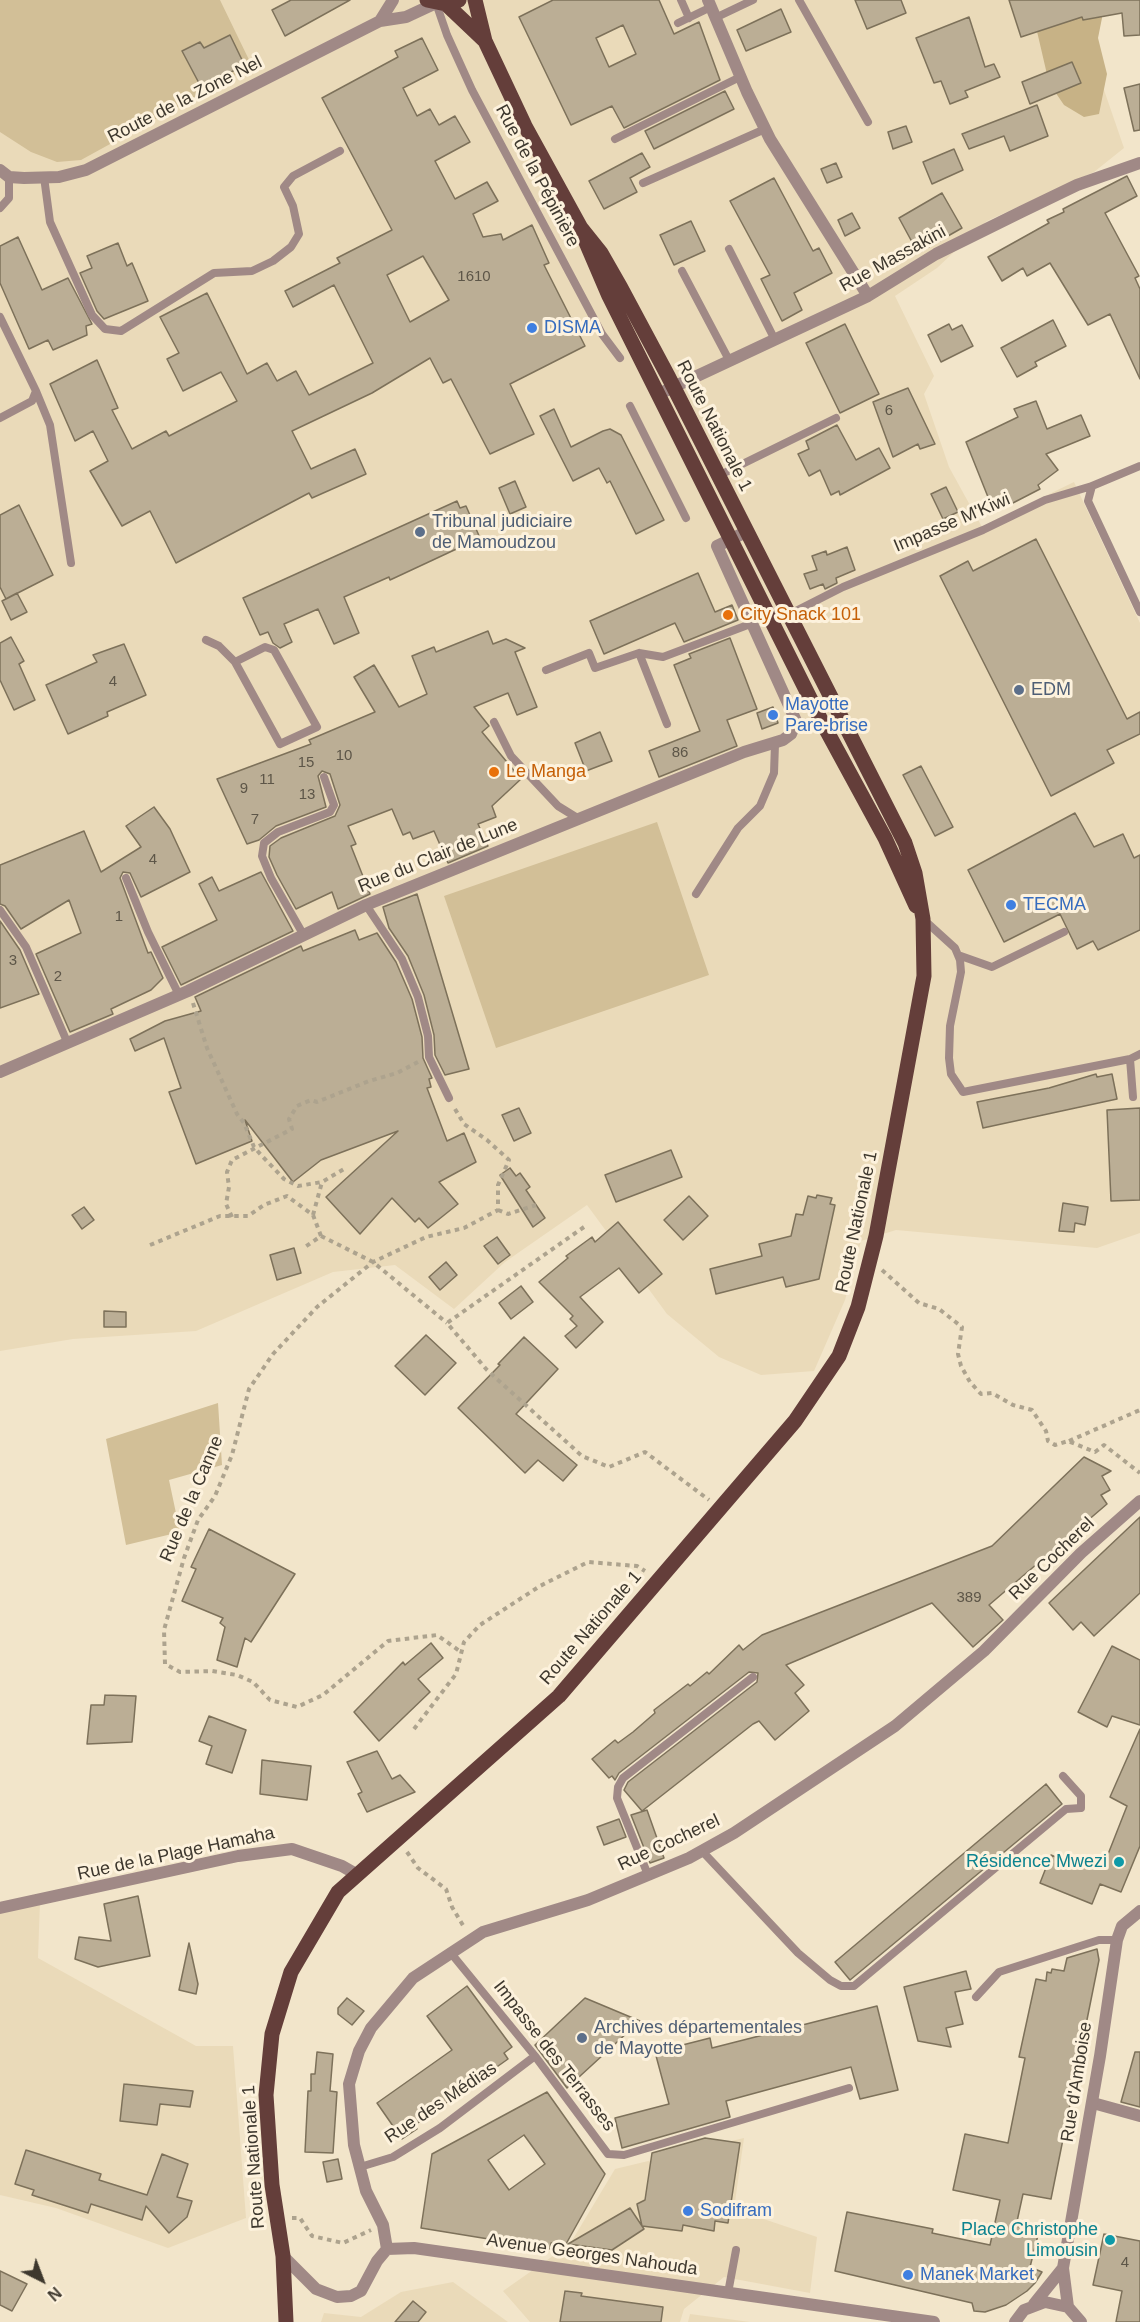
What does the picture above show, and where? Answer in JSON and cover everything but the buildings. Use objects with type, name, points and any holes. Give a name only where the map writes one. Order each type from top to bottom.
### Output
[{"type":"main road","name":"Route Nationale 1","points":[[475,0],[485,42],[525,126],[581,228],[609,296],[739,536],[923,919]]},
{"type":"main road","name":"Route Nationale 1","points":[[442,2],[485,42]]},
{"type":"main road","name":"Route Nationale 1","points":[[581,228],[600,253],[718,476],[739,536]]},
{"type":"main road","name":"Route Nationale 1","points":[[286,2322],[283,2256],[275,2216],[266,2095],[272,2034],[291,1971],[338,1892],[559,1696],[658,1579],[721,1510],[795,1421],[839,1356],[858,1307],[924,976],[923,919],[915,873],[905,843],[804,645],[780,618]]},
{"type":"street","points":[[380,21],[393,0]]},
{"type":"street","name":"Route de la Zone Nel","points":[[4,173],[59,177],[86,170],[380,21],[406,17],[442,2]]},
{"type":"street","points":[[711,8],[765,129],[868,296]]},
{"type":"street","name":"Rue Massakini","points":[[670,389],[868,296],[936,254],[1077,185],[1140,163]]},
{"type":"street","points":[[739,536],[717,546],[796,721],[791,734],[775,744]]},
{"type":"street","points":[[755,626],[780,618]]},
{"type":"street","name":"Rue du Clair de Lune","points":[[0,1072],[183,993],[366,905],[744,752],[775,744]]},
{"type":"street","name":"Rue Cocherel","points":[[387,2249],[382,2225],[366,2191],[354,2145],[349,2084],[359,2051],[386,2006],[412,1978],[483,1932],[588,1900],[702,1851],[734,1833],[895,1726],[984,1651],[1081,1553],[1140,1501]]},
{"type":"street","name":"Rue de la Plage Hamaha","points":[[0,1908],[238,1856],[292,1849],[342,1866],[356,1874]]},
{"type":"street","name":"Rue d'Amboise","points":[[1068,2307],[1063,2268],[1093,2103],[1117,1940],[1122,1926],[1140,1911]]},
{"type":"street","points":[[1093,2103],[1140,2116]]},
{"type":"street","points":[[283,2256],[316,2289],[338,2297],[351,2296],[361,2291],[377,2261],[387,2249]]},
{"type":"street","name":"Avenue Georges Nahouda","points":[[387,2249],[437,2251],[934,2322]]},
{"type":"street","name":"Rue d'Amboise","points":[[1016,2321],[1034,2304],[1063,2268]]},
{"type":"street","points":[[1034,2304],[1057,2302],[1068,2307],[1081,2322]]},
{"type":"street","points":[[1002,2322],[1016,2321]]},
{"type":"lane","points":[[681,0],[689,18]]},
{"type":"lane","points":[[678,23],[711,8],[753,0]]},
{"type":"lane","points":[[800,0],[868,122]]},
{"type":"lane","name":"Rue de la Pépinière","points":[[442,2],[447,35],[472,90],[602,334],[620,358]]},
{"type":"lane","points":[[615,139],[740,77]]},
{"type":"lane","points":[[644,183],[765,129]]},
{"type":"lane","points":[[44,177],[50,222],[92,315],[105,329],[121,331],[214,273],[252,271],[273,261],[291,247],[299,234],[293,206],[284,187],[293,176],[340,152]]},
{"type":"lane","points":[[0,208],[9,198],[4,173]]},
{"type":"lane","points":[[729,249],[775,340]]},
{"type":"lane","points":[[682,272],[729,360]]},
{"type":"lane","points":[[0,317],[50,425],[71,563]]},
{"type":"lane","points":[[0,418],[32,401],[36,391]]},
{"type":"lane","points":[[630,406],[686,518]]},
{"type":"lane","points":[[718,476],[836,418]]},
{"type":"lane","name":"Impasse M'Kiwi","points":[[780,618],[843,587],[983,530],[1045,500],[1092,486],[1140,466]]},
{"type":"lane","points":[[1092,486],[1088,501],[1140,612]]},
{"type":"lane","points":[[546,670],[589,653],[595,668],[639,653],[663,657],[755,626]]},
{"type":"lane","points":[[206,640],[219,646],[235,662],[280,744],[317,727],[274,650],[265,647],[235,662]]},
{"type":"lane","points":[[639,653],[667,724]]},
{"type":"lane","points":[[494,722],[511,756],[558,806],[579,819]]},
{"type":"lane","points":[[696,894],[738,828],[760,806],[774,773],[775,744]]},
{"type":"lane","points":[[303,934],[271,878],[262,856],[264,843],[278,832],[330,812],[334,805],[324,777]]},
{"type":"lane","points":[[126,878],[183,993]]},
{"type":"lane","points":[[366,905],[402,960],[418,997],[428,1036],[429,1057],[449,1098]]},
{"type":"lane","points":[[0,910],[26,947],[68,1044]]},
{"type":"lane","points":[[923,919],[940,932],[958,955],[961,972],[950,1026],[949,1058],[951,1074],[963,1092],[1131,1059],[1140,1054]]},
{"type":"lane","points":[[958,955],[992,967],[1064,932]]},
{"type":"lane","points":[[1131,1059],[1133,1097]]},
{"type":"lane","points":[[648,1875],[617,1798],[618,1787],[623,1778],[753,1677]]},
{"type":"lane","points":[[702,1851],[798,1953],[830,1980],[841,1986],[854,1986],[1066,1809],[1081,1808],[1081,1796],[1064,1776]]},
{"type":"lane","points":[[976,1997],[999,1972],[1100,1940],[1117,1940]]},
{"type":"lane","name":"Impasse des Terrasses","points":[[450,1952],[535,2056],[609,2154],[624,2155],[849,2088]]},
{"type":"lane","name":"Rue des Médias","points":[[360,2167],[393,2157],[440,2128],[535,2056]]},
{"type":"lane","points":[[728,2293],[736,2250]]},
{"type":"path","points":[[183,993],[212,1061],[254,1147],[284,1179],[298,1186],[322,1182],[344,1169]]},
{"type":"path","points":[[232,1217],[226,1204],[230,1187],[227,1172],[232,1160],[292,1130],[290,1119],[297,1106],[310,1100],[317,1102],[369,1081],[397,1073],[429,1057]]},
{"type":"path","points":[[449,1098],[464,1124],[509,1160],[498,1185],[498,1210],[508,1214],[536,1204]]},
{"type":"path","points":[[322,1182],[314,1215],[321,1236],[373,1262],[447,1323],[487,1370],[582,1455],[609,1467],[645,1452],[721,1510]]},
{"type":"path","points":[[150,1245],[220,1216],[248,1216],[264,1205],[287,1196],[314,1215]]},
{"type":"path","name":"Rue de la Canne","points":[[461,1652],[437,1635],[388,1641],[323,1695],[297,1707],[270,1700],[252,1682],[237,1676],[212,1671],[180,1672],[165,1664],[164,1630],[173,1592],[198,1520],[215,1496],[232,1455],[249,1389],[273,1354],[317,1307],[373,1262],[426,1238],[464,1227],[498,1210]]},
{"type":"path","points":[[447,1323],[584,1227]]},
{"type":"path","points":[[305,1247],[321,1236]]},
{"type":"path","points":[[869,1261],[919,1303],[939,1309],[962,1327],[958,1354],[961,1366],[975,1389],[981,1394],[992,1393],[1012,1405],[1032,1410],[1046,1431],[1048,1441],[1055,1445],[1140,1410]]},
{"type":"path","points":[[1068,1441],[1095,1452],[1104,1445],[1140,1473]]},
{"type":"path","points":[[414,1729],[456,1674],[464,1642],[480,1625],[540,1586],[588,1562],[637,1566],[658,1579]]},
{"type":"path","points":[[398,1839],[418,1868],[446,1889],[452,1907],[471,1940]]},
{"type":"path","points":[[275,2216],[300,2218],[312,2236],[343,2243],[382,2225]]},
{"type":"shaded area","points":[[0,0],[1073,0],[1124,148],[1094,172],[987,221],[937,268],[895,296],[934,376],[924,394],[949,467],[982,527],[1074,482],[1140,623],[1140,1233],[1097,1248],[896,1230],[861,1241],[845,1300],[814,1371],[761,1375],[719,1357],[667,1314],[587,1205],[505,1262],[454,1309],[395,1265],[333,1272],[196,1331],[73,1339],[0,1351]]},
{"type":"shaded area","points":[[0,0],[220,0],[252,66],[81,160],[57,162],[31,152],[0,132]]},
{"type":"shaded area","points":[[1036,0],[1102,0],[1102,18],[1098,38],[1107,74],[1099,114],[1084,117],[1064,105],[1049,83],[1036,27]]},
{"type":"shaded area","points":[[657,822],[709,975],[496,1048],[444,896]]},
{"type":"shaded area","points":[[218,1403],[222,1465],[169,1480],[180,1532],[126,1545],[106,1439]]},
{"type":"shaded area","points":[[40,1901],[38,1958],[196,2046],[233,2046],[246,2218],[168,2248],[56,2208],[0,2195],[0,1908]]},
{"type":"shaded area","points":[[744,2138],[734,2209],[817,2237],[810,2293],[724,2277],[684,2309],[680,2322],[530,2322],[503,2291],[570,2244],[615,2169]]},
{"type":"shaded area","points":[[453,2282],[508,2322],[321,2322],[324,2313],[361,2317],[401,2292]]},
{"type":"shaded area","points":[[690,2314],[750,2322],[688,2322]]},
{"type":"place","name":"DISMA","points":[[532,328]]},
{"type":"place","name":"Tribunal judiciaire de Mamoudzou","points":[[420,532]]},
{"type":"place","name":"City Snack 101","points":[[728,615]]},
{"type":"place","name":"EDM","points":[[1019,690]]},
{"type":"place","name":"Mayotte Pare-brise","points":[[773,715]]},
{"type":"place","name":"Le Manga","points":[[494,772]]},
{"type":"place","name":"TECMA","points":[[1011,905]]},
{"type":"place","name":"Résidence Mwezi","points":[[1119,1862]]},
{"type":"place","name":"Archives départementales de Mayotte","points":[[582,2038]]},
{"type":"place","name":"Sodifram","points":[[688,2211]]},
{"type":"place","name":"Place Christophe Limousin","points":[[1110,2240]]},
{"type":"place","name":"Manek Market","points":[[908,2275]]}]
